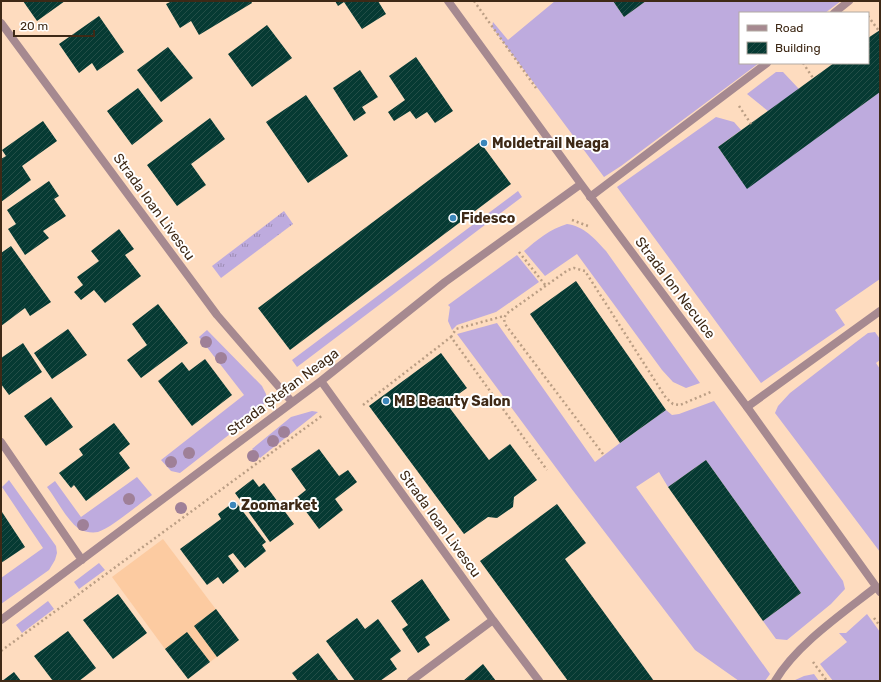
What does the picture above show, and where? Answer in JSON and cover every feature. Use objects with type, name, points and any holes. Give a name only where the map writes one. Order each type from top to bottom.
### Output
[{"type":"street","name":"Strada Ion Neculce","points":[[448,1],[590,197],[748,407],[878,590]]},
{"type":"street","points":[[835,12],[849,1]]},
{"type":"street","name":"Strada Ioan Livescu","points":[[1,22],[217,315],[292,402]]},
{"type":"street","points":[[590,197],[766,64]]},
{"type":"street","name":"Strada Ștefan Neaga","points":[[1,620],[321,381],[446,282],[581,184]]},
{"type":"street","points":[[748,407],[880,311]]},
{"type":"street","name":"Strada Ioan Livescu","points":[[321,381],[493,620],[539,681]]},
{"type":"street","points":[[1,442],[82,560]]},
{"type":"street","points":[[775,681],[782,669],[802,648],[878,590]]},
{"type":"street","points":[[411,681],[493,620]]},
{"type":"path","points":[[869,17],[879,31]]},
{"type":"path","points":[[804,64],[813,78]]},
{"type":"path","points":[[508,237],[546,286]]},
{"type":"path","points":[[364,405],[451,337],[456,329],[505,316],[568,270],[574,268],[584,271],[666,398],[673,404],[680,405],[731,385]]},
{"type":"path","points":[[505,316],[505,324],[603,454]]},
{"type":"path","points":[[451,337],[547,470]]},
{"type":"path","points":[[1,651],[324,414],[327,414]]},
{"type":"path","points":[[874,618],[880,626]]},
{"type":"path","points":[[820,672],[827,681]]},
{"type":"shaded area","points":[[163,539],[239,640],[210,662],[165,649],[112,577]]},
{"type":"green space","points":[[555,1],[613,1],[624,17],[646,1],[841,1],[826,12],[739,12],[739,64],[758,64],[621,166],[604,177],[492,27],[493,22],[508,40]]},
{"type":"green space","points":[[776,72],[783,72],[799,89],[768,111],[747,94]]},
{"type":"green space","points":[[880,92],[880,279],[835,310],[845,325],[761,383],[617,187],[716,117],[734,122],[741,130],[718,147],[747,188]]},
{"type":"green space","points":[[518,191],[522,197],[297,367],[292,360]]},
{"type":"green space","points":[[284,211],[293,224],[221,278],[212,266]]},
{"type":"green space","points":[[567,224],[584,230],[606,251],[700,383],[686,388],[673,382],[662,370],[577,254],[545,276],[524,251],[549,232]]},
{"type":"green space","points":[[517,255],[539,282],[496,312],[457,325],[452,330],[448,321],[450,307],[448,305]]},
{"type":"green space","points":[[497,323],[595,462],[666,410],[672,415],[679,414],[714,401],[843,581],[845,589],[831,604],[787,640],[776,639],[763,621],[801,593],[706,460],[668,487],[659,472],[636,487],[770,674],[765,681],[739,681],[695,650],[571,488],[457,334]]},
{"type":"green space","points":[[207,330],[262,386],[266,394],[267,401],[239,427],[180,473],[171,471],[161,460],[244,395],[199,337]]},
{"type":"green space","points":[[875,332],[880,339],[880,360],[876,363],[880,369],[880,552],[775,413],[778,406],[790,393],[868,333]]},
{"type":"green space","points":[[312,411],[318,412],[260,458],[252,449],[291,417]]},
{"type":"green space","points":[[137,477],[152,495],[110,526],[98,532],[83,531],[74,525],[47,487],[55,481],[81,517]]},
{"type":"green space","points":[[9,480],[56,546],[57,553],[49,570],[1,604],[1,578],[43,548],[2,487]]},
{"type":"green space","points":[[99,563],[105,570],[79,589],[74,582]]},
{"type":"green space","points":[[48,601],[54,609],[22,633],[16,625]]},
{"type":"green space","points":[[867,614],[880,632],[880,681],[833,681],[820,664],[847,642],[839,633],[846,633]]},
{"type":"green space","points":[[814,674],[819,681],[793,681],[804,676]]},
{"type":"building","points":[[23,1],[65,1],[37,21]]},
{"type":"building","points":[[172,1],[251,1],[252,3],[199,35],[191,21],[180,28],[166,4]]},
{"type":"building","points":[[335,1],[378,1],[386,14],[362,29],[344,2],[338,6]]},
{"type":"building","points":[[613,1],[646,1],[624,17]]},
{"type":"building","points":[[99,16],[124,52],[97,71],[92,63],[79,73],[59,44]]},
{"type":"building","points":[[267,25],[292,58],[252,87],[228,54]]},
{"type":"building","points":[[880,30],[880,92],[747,189],[718,147],[833,64],[869,64],[869,37]]},
{"type":"building","points":[[168,47],[193,78],[161,102],[137,70]]},
{"type":"building","points":[[416,57],[453,111],[435,123],[427,112],[416,119],[410,111],[394,121],[388,112],[405,100],[389,76]]},
{"type":"building","points":[[360,70],[378,97],[362,107],[366,113],[354,121],[333,88]]},
{"type":"building","points":[[138,88],[163,121],[132,145],[107,111]]},
{"type":"building","points":[[306,95],[348,156],[308,183],[266,122]]},
{"type":"building","points":[[210,118],[225,139],[191,164],[206,185],[177,206],[147,165]]},
{"type":"building","points":[[43,121],[57,141],[22,166],[31,180],[1,202],[1,159],[6,156],[2,150]]},
{"type":"building","points":[[480,142],[511,184],[290,350],[258,308]]},
{"type":"building","points":[[49,181],[59,196],[54,199],[66,216],[43,231],[49,238],[25,255],[8,229],[16,224],[7,210]]},
{"type":"building","points":[[119,229],[134,249],[125,255],[141,276],[105,303],[94,290],[81,300],[74,292],[83,285],[77,277],[99,261],[91,251]]},
{"type":"building","points":[[11,246],[51,302],[30,316],[25,308],[1,326],[1,253]]},
{"type":"building","points":[[576,281],[666,410],[620,443],[530,314]]},
{"type":"building","points":[[158,304],[188,343],[141,378],[127,360],[147,345],[132,324]]},
{"type":"building","points":[[68,329],[87,355],[52,379],[34,353]]},
{"type":"building","points":[[23,343],[42,372],[9,395],[1,384],[1,358]]},
{"type":"building","points":[[441,353],[467,388],[446,403],[489,460],[510,444],[537,480],[514,497],[513,507],[497,518],[488,517],[464,534],[369,406]]},
{"type":"building","points":[[205,359],[232,395],[192,426],[158,381],[182,362],[189,371]]},
{"type":"building","points":[[51,397],[73,427],[46,446],[24,416]]},
{"type":"building","points":[[114,423],[130,444],[119,453],[130,468],[86,501],[74,485],[71,488],[59,473],[83,455],[79,449]]},
{"type":"building","points":[[319,449],[339,476],[348,470],[357,482],[335,499],[343,510],[319,529],[296,498],[306,490],[291,469]]},
{"type":"building","points":[[706,460],[801,593],[763,621],[668,487]]},
{"type":"building","points":[[253,479],[259,487],[264,483],[294,524],[270,542],[235,493]]},
{"type":"building","points":[[235,501],[266,542],[262,545],[266,551],[245,568],[233,553],[228,556],[239,571],[223,584],[218,577],[207,585],[180,549],[221,519],[218,514]]},
{"type":"building","points":[[557,504],[586,543],[565,559],[654,681],[568,681],[480,561]]},
{"type":"building","points":[[2,512],[25,547],[1,563],[1,513]]},
{"type":"building","points":[[422,579],[450,620],[425,637],[430,645],[418,653],[402,629],[408,625],[391,601]]},
{"type":"building","points":[[118,594],[147,633],[113,659],[83,620]]},
{"type":"building","points":[[216,609],[239,640],[217,657],[194,626]]},
{"type":"building","points":[[357,618],[365,629],[378,619],[401,651],[390,659],[397,669],[380,681],[355,681],[326,641]]},
{"type":"building","points":[[68,631],[96,668],[79,681],[53,681],[34,656]]},
{"type":"building","points":[[187,632],[210,662],[188,679],[165,649]]},
{"type":"building","points":[[318,653],[339,681],[298,681],[292,673]]},
{"type":"building","points":[[483,664],[496,681],[463,681]]},
{"type":"building","points":[[14,672],[21,681],[2,681]]},
{"type":"place","name":"Moldetrail Neaga","points":[[484,143]]},
{"type":"place","name":"Fidesco","points":[[453,218]]},
{"type":"place","name":"MB Beauty Salon","points":[[386,401]]},
{"type":"place","name":"Zoomarket","points":[[233,505]]}]
